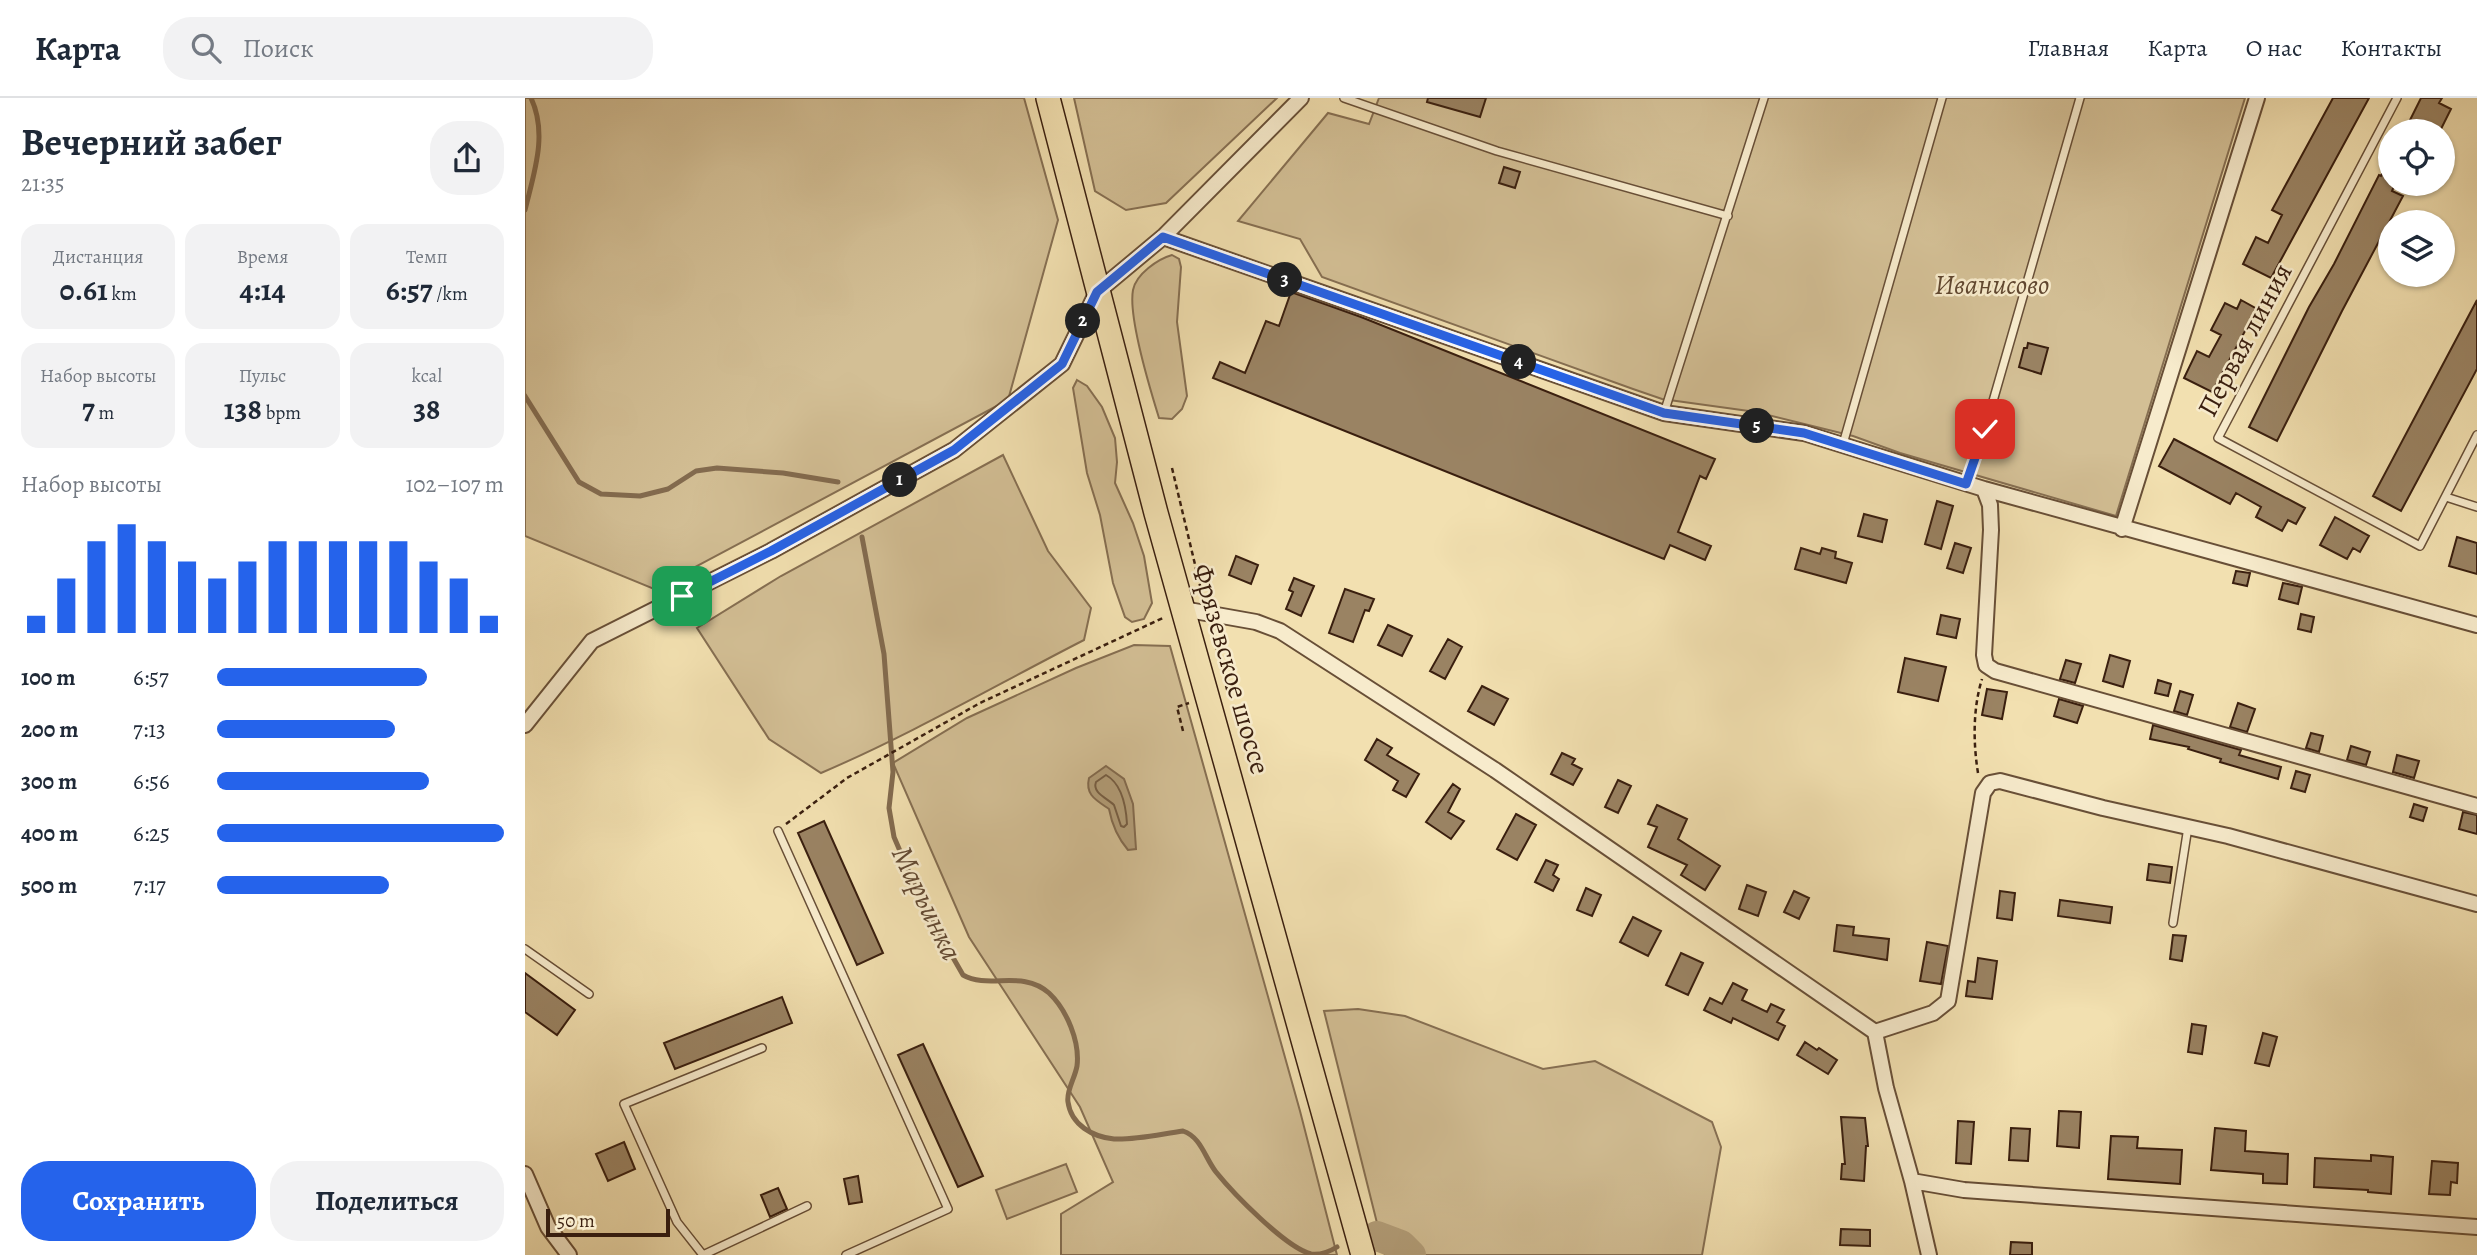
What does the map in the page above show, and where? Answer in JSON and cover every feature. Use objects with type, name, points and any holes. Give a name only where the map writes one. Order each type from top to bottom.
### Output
[{"type":"highway","name":"Фрязевское шоссе","points":[[1048,98],[1174,613],[1363,1255]]},
{"type":"street","points":[[525,725],[592,641],[771,551],[954,450],[1062,364],[1097,292],[1163,237],[1301,98]]},
{"type":"street","points":[[2122,528],[2257,98]]},
{"type":"street","points":[[1163,237],[1664,413],[1804,433],[1983,489],[2477,625]]},
{"type":"street","points":[[1983,489],[1990,505],[1984,654],[1986,665],[1995,671],[2477,806]]},
{"type":"street","points":[[1174,613],[1256,622],[1280,631],[1495,770],[1875,1032],[1886,1088],[1929,1255]]},
{"type":"street","points":[[1875,1032],[1933,1013],[1948,1000],[1983,793],[1990,783],[2000,781],[2188,827],[2477,904]]},
{"type":"street","points":[[525,1174],[548,1227],[569,1255]]},
{"type":"street","points":[[1912,1181],[1964,1190],[2477,1227]]},
{"type":"lane","points":[[1344,98],[1497,151],[1728,216]]},
{"type":"lane","points":[[1664,413],[1765,98]]},
{"type":"lane","points":[[1843,444],[1942,98]]},
{"type":"lane","points":[[1966,484],[1985,429],[2080,98]]},
{"type":"lane","name":"Первая линия","points":[[2397,98],[2218,438],[2420,546],[2477,435]]},
{"type":"lane","points":[[2446,497],[2477,507]]},
{"type":"lane","points":[[2173,923],[2188,827]]},
{"type":"lane","points":[[778,831],[949,1209],[846,1255]]},
{"type":"lane","points":[[525,949],[589,994]]},
{"type":"lane","points":[[762,1048],[624,1104],[677,1222],[703,1255],[807,1206]]},
{"type":"path","points":[[1172,468],[1181,507]]},
{"type":"path","points":[[778,831],[847,778],[979,703],[1174,613]]},
{"type":"path","points":[[1983,793],[1974,743],[1977,694],[1986,665]]},
{"type":"path","points":[[1183,731],[1177,707],[1189,704]]},
{"type":"green space","points":[[525,98],[1024,98],[1058,220],[1008,400],[654,589],[525,536]]},
{"type":"green space","points":[[1074,98],[1277,98],[1166,203],[1126,210],[1095,191]]},
{"type":"green space","name":"Иванисово","points":[[1379,98],[2245,98],[2116,516],[1900,453],[1853,436],[1756,412],[1662,399],[1322,277],[1300,239],[1238,221],[1328,113],[1369,124]]},
{"type":"green space","points":[[1172,255],[1179,259],[1181,267],[1177,322],[1187,396],[1182,409],[1172,419],[1159,418],[1141,353],[1132,302],[1138,278],[1154,264]]},
{"type":"green space","points":[[1077,380],[1087,386],[1102,407],[1115,438],[1115,483],[1144,556],[1152,603],[1144,619],[1132,622],[1125,617],[1113,583],[1100,515],[1087,473],[1073,388]]},
{"type":"green space","points":[[1003,455],[1048,551],[1091,608],[1084,640],[921,726],[821,773],[769,739],[697,628],[781,576]]},
{"type":"green space","points":[[1134,645],[1170,646],[1300,1111],[1337,1255],[1061,1255],[1061,1214],[1113,1182],[1080,1107],[969,937],[893,763],[967,718],[1076,668]]},
{"type":"green space","points":[[1358,1009],[1405,1016],[1543,1069],[1595,1061],[1712,1122],[1721,1147],[1702,1255],[1385,1255],[1324,1011]]},
{"type":"green space","points":[[1066,1164],[1077,1192],[1007,1219],[996,1190]]},
{"type":"water","points":[[1106,766],[1124,779],[1133,804],[1136,849],[1128,850],[1115,831],[1109,809],[1090,793],[1089,778]]},
{"type":"building","points":[[1428,98],[1486,98],[1480,117],[1427,102]]},
{"type":"building","points":[[2333,98],[2369,98],[2271,278],[2243,264],[2256,237],[2268,243],[2282,215],[2272,210]]},
{"type":"building","points":[[2421,98],[2442,98],[2439,103],[2451,109],[2446,119],[2410,119]]},
{"type":"building","points":[[1504,167],[1520,172],[1515,188],[1499,183]]},
{"type":"building","points":[[2378,177],[2378,196],[2403,196],[2396,210],[2378,210],[2378,243],[2277,441],[2249,427],[2309,307]]},
{"type":"building","points":[[1291,292],[1361,317],[1715,459],[1706,479],[1700,476],[1678,532],[1711,546],[1705,560],[1670,545],[1664,559],[1213,378],[1220,362],[1245,373],[1266,321],[1279,326]]},
{"type":"building","points":[[2241,300],[2257,309],[2212,392],[2184,378],[2197,351],[2209,357],[2221,335],[2211,330],[2225,303],[2237,309]]},
{"type":"building","points":[[2477,300],[2477,369],[2401,511],[2373,496]]},
{"type":"building","points":[[2028,343],[2048,348],[2041,374],[2019,367]]},
{"type":"building","points":[[2174,439],[2305,508],[2296,524],[2288,520],[2282,531],[2256,517],[2261,507],[2236,493],[2230,504],[2159,466]]},
{"type":"building","points":[[1937,501],[1953,506],[1941,549],[1925,544]]},
{"type":"building","points":[[1864,514],[1887,520],[1882,542],[1858,536]]},
{"type":"building","points":[[2335,517],[2369,536],[2360,552],[2353,548],[2347,559],[2320,545]]},
{"type":"building","points":[[2457,537],[2477,543],[2477,574],[2449,566]]},
{"type":"building","points":[[1955,543],[1971,548],[1963,573],[1947,568]]},
{"type":"building","points":[[1801,548],[1820,554],[1822,548],[1836,552],[1835,558],[1852,563],[1846,583],[1795,569]]},
{"type":"building","points":[[1236,556],[1258,565],[1251,584],[1229,575]]},
{"type":"building","points":[[2236,571],[2250,573],[2247,586],[2233,583]]},
{"type":"building","points":[[1294,578],[1314,586],[1301,616],[1286,609],[1293,592],[1289,590]]},
{"type":"building","points":[[2283,583],[2302,587],[2298,604],[2279,599]]},
{"type":"building","points":[[1345,589],[1374,599],[1369,611],[1365,610],[1353,642],[1329,633]]},
{"type":"building","points":[[2301,614],[2314,617],[2311,632],[2298,629]]},
{"type":"building","points":[[1941,615],[1960,619],[1956,638],[1937,634]]},
{"type":"building","points":[[1388,625],[1412,636],[1402,656],[1378,645]]},
{"type":"building","points":[[1448,639],[1462,647],[1445,679],[1430,671]]},
{"type":"building","points":[[2110,655],[2130,661],[2123,687],[2103,681]]},
{"type":"building","points":[[1905,658],[1946,667],[1938,701],[1898,692]]},
{"type":"building","points":[[2066,660],[2081,664],[2075,683],[2060,679]]},
{"type":"building","points":[[2158,680],[2171,684],[2168,696],[2155,693]]},
{"type":"building","points":[[1482,686],[1508,699],[1494,725],[1468,711]]},
{"type":"building","points":[[1987,689],[2007,692],[2002,719],[1982,715]]},
{"type":"building","points":[[2180,691],[2193,695],[2187,715],[2174,711]]},
{"type":"building","points":[[2059,699],[2083,706],[2077,723],[2054,716]]},
{"type":"building","points":[[2238,703],[2255,709],[2247,732],[2230,727]]},
{"type":"building","points":[[2153,725],[2241,750],[2239,755],[2281,767],[2278,779],[2220,762],[2221,759],[2188,749],[2189,747],[2150,739]]},
{"type":"building","points":[[2311,733],[2323,736],[2319,752],[2306,748]]},
{"type":"building","points":[[1377,739],[1392,748],[1387,755],[1419,774],[1406,797],[1393,790],[1398,781],[1365,760]]},
{"type":"building","points":[[2351,746],[2370,752],[2366,765],[2347,760]]},
{"type":"building","points":[[1562,753],[1575,759],[1572,764],[1582,769],[1573,785],[1551,774]]},
{"type":"building","points":[[2397,755],[2419,761],[2414,778],[2393,772]]},
{"type":"building","points":[[2296,771],[2310,775],[2305,792],[2291,788]]},
{"type":"building","points":[[1618,780],[1631,786],[1618,813],[1605,807]]},
{"type":"building","points":[[1453,784],[1460,789],[1448,812],[1464,821],[1451,839],[1426,822]]},
{"type":"building","points":[[2414,804],[2427,808],[2423,821],[2410,817]]},
{"type":"building","points":[[1657,805],[1687,819],[1678,839],[1720,866],[1705,890],[1681,875],[1687,865],[1648,847],[1657,827],[1648,824]]},
{"type":"building","points":[[2463,812],[2477,815],[2477,834],[2459,829]]},
{"type":"building","points":[[1516,814],[1536,825],[1517,860],[1497,849]]},
{"type":"building","points":[[824,821],[883,953],[857,965],[798,833]]},
{"type":"building","points":[[1546,860],[1558,865],[1553,875],[1559,879],[1553,891],[1535,882]]},
{"type":"building","points":[[2149,864],[2172,867],[2170,883],[2147,880]]},
{"type":"building","points":[[1747,885],[1766,892],[1758,916],[1739,909]]},
{"type":"building","points":[[1586,888],[1601,895],[1592,916],[1577,910]]},
{"type":"building","points":[[1794,891],[1809,898],[1799,919],[1784,912]]},
{"type":"building","points":[[2000,891],[2015,893],[2012,920],[1997,918]]},
{"type":"building","points":[[2060,900],[2112,907],[2110,923],[2058,916]]},
{"type":"building","points":[[1633,917],[1661,931],[1648,956],[1620,942]]},
{"type":"building","points":[[1837,925],[1854,927],[1853,935],[1889,939],[1887,960],[1834,951]]},
{"type":"building","points":[[2173,935],[2186,936],[2182,961],[2170,959]]},
{"type":"building","points":[[1927,942],[1948,946],[1941,984],[1920,981]]},
{"type":"building","points":[[1681,953],[1703,963],[1688,995],[1666,985]]},
{"type":"building","points":[[1978,958],[1997,961],[1992,999],[1966,996],[1968,981],[1975,982]]},
{"type":"building","points":[[525,973],[575,1010],[557,1035],[525,1012]]},
{"type":"building","points":[[1733,983],[1747,990],[1742,1000],[1767,1012],[1771,1004],[1784,1010],[1777,1022],[1785,1026],[1778,1040],[1733,1018],[1731,1023],[1704,1010],[1710,998],[1722,1004]]},
{"type":"building","points":[[782,997],[792,1023],[675,1069],[664,1043]]},
{"type":"building","points":[[2192,1024],[2206,1026],[2202,1054],[2188,1052]]},
{"type":"building","points":[[2263,1033],[2277,1037],[2269,1066],[2255,1063]]},
{"type":"building","points":[[1805,1042],[1837,1060],[1828,1074],[1797,1055]]},
{"type":"building","points":[[923,1044],[983,1176],[958,1187],[898,1055]]},
{"type":"building","points":[[2059,1111],[2081,1112],[2079,1148],[2057,1146]]},
{"type":"building","points":[[1841,1117],[1865,1118],[1868,1146],[1864,1181],[1841,1179],[1842,1164],[1845,1164]]},
{"type":"building","points":[[1958,1121],[1974,1122],[1971,1164],[1956,1163]]},
{"type":"building","points":[[2011,1128],[2030,1129],[2028,1161],[2009,1160]]},
{"type":"building","points":[[2215,1128],[2246,1131],[2245,1151],[2288,1154],[2287,1184],[2263,1183],[2263,1174],[2211,1170]]},
{"type":"building","points":[[2111,1136],[2138,1137],[2137,1148],[2182,1150],[2180,1184],[2108,1179]]},
{"type":"building","points":[[624,1142],[635,1169],[608,1181],[596,1154]]},
{"type":"building","points":[[2371,1155],[2393,1157],[2391,1194],[2314,1187],[2315,1158],[2371,1161]]},
{"type":"building","points":[[2432,1161],[2458,1163],[2457,1183],[2451,1182],[2450,1195],[2429,1194]]},
{"type":"building","points":[[858,1176],[862,1202],[849,1204],[844,1179]]},
{"type":"building","points":[[778,1188],[787,1209],[770,1217],[761,1195]]},
{"type":"building","points":[[1841,1229],[1870,1230],[1870,1246],[1840,1245]]},
{"type":"building","points":[[2011,1242],[2032,1243],[2032,1255],[2010,1255]]},
{"type":"waterway","name":"Марьинка","points":[[525,210],[539,140],[536,112],[531,98]]},
{"type":"waterway","name":"Марьинка","points":[[525,396],[579,482],[601,494],[640,496],[668,489],[696,471],[717,468],[783,473],[838,482]]},
{"type":"waterway","name":"Марьинка","points":[[862,537],[884,654],[893,772],[889,808],[894,837],[924,907],[963,975],[984,981],[1028,982],[1039,986],[1055,1000],[1067,1017],[1074,1037],[1077,1066],[1068,1093],[1068,1102],[1073,1117],[1084,1128],[1098,1136],[1114,1139],[1183,1131],[1194,1138],[1216,1172],[1234,1193],[1288,1241],[1311,1254],[1324,1253],[1337,1247]]},
{"type":"waterway","name":"Марьинка","points":[[1377,1236],[1401,1245],[1411,1255]]},
{"type":"route","points":[[682,596],[771,551],[954,450],[1062,364],[1097,292],[1163,237],[1664,413],[1804,433],[1966,484],[1985,429]]}]
